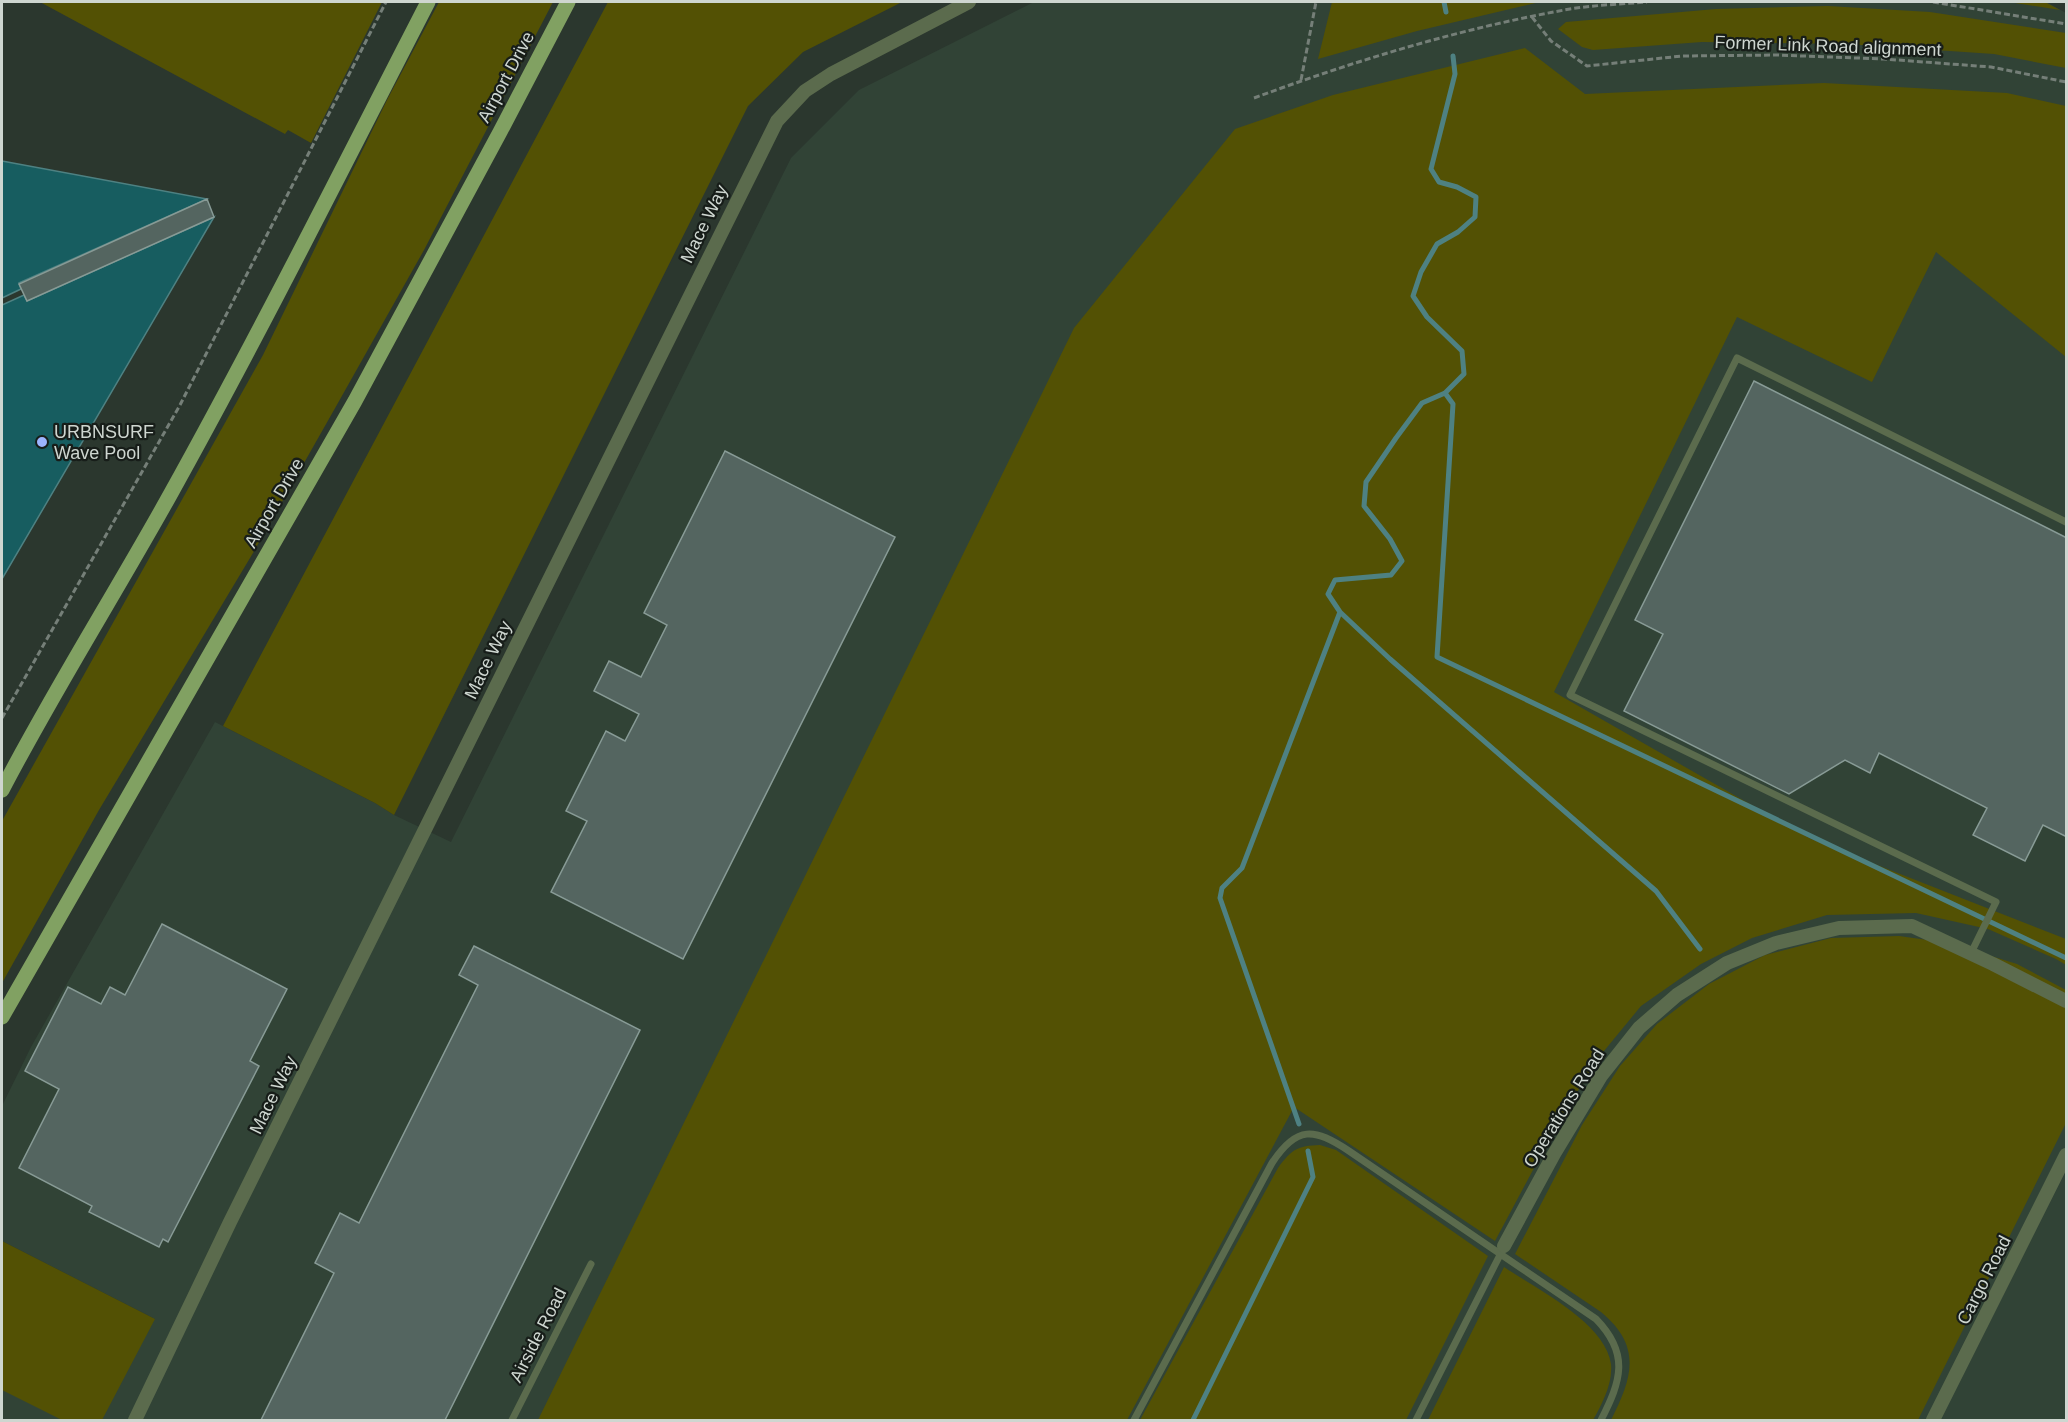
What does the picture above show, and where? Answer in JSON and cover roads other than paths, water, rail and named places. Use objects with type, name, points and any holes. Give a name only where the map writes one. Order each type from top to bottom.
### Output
[{"type":"main road","points":[[2,790],[24,748],[127,573],[249,352],[428,2]]},
{"type":"main road","name":"Airport Drive","points":[[2,1017],[355,401],[568,2]]},
{"type":"street","name":"Mace Way","points":[[135,1420],[235,1211],[777,121],[805,91],[831,74],[969,2]]},
{"type":"street","name":"Operations Road","points":[[1502,1250],[1554,1154],[1601,1076],[1639,1028],[1677,995],[1727,963],[1776,943],[1839,928],[1912,926],[2067,1002]]},
{"type":"street","name":"Cargo Road","points":[[1934,1420],[2067,1155]]},
{"type":"lane","points":[[1971,953],[1996,902],[1570,695],[1737,358],[2067,522]]},
{"type":"lane","points":[[1134,1420],[1272,1163],[1283,1147],[1295,1138],[1318,1134],[1333,1140],[1502,1250],[1596,1319],[1609,1332],[1620,1363],[1619,1379],[1614,1395],[1601,1420]]},
{"type":"lane","points":[[1416,1420],[1502,1250]]},
{"type":"lane","name":"Airside Road","points":[[512,1420],[591,1264]]},
{"type":"water","points":[[2,161],[207,199],[19,283],[21,289],[2,298]]},
{"type":"water","name":"URBNSURF Wave Pool","points":[[214,217],[2,579],[2,305],[24,295],[27,301]]},
{"type":"waterway","points":[[1444,2],[1446,12]]},
{"type":"waterway","points":[[1299,1124],[1220,898],[1222,888],[1242,868],[1340,612],[1328,594],[1335,580],[1391,575],[1402,561],[1390,539],[1364,506],[1366,482],[1422,403],[1445,393],[1464,374],[1462,351],[1427,317],[1413,296],[1421,272],[1437,244],[1458,232],[1475,217],[1476,197],[1457,187],[1439,182],[1431,169],[1455,74],[1453,56]]},
{"type":"waterway","points":[[1445,393],[1453,404],[1437,657],[2066,958]]},
{"type":"waterway","points":[[1340,612],[1390,659],[1656,891],[1700,949]]},
{"type":"waterway","points":[[1193,1420],[1313,1177],[1308,1151]]},
{"type":"place","name":"URBNSURF Wave Pool","points":[[42,442]]}]
